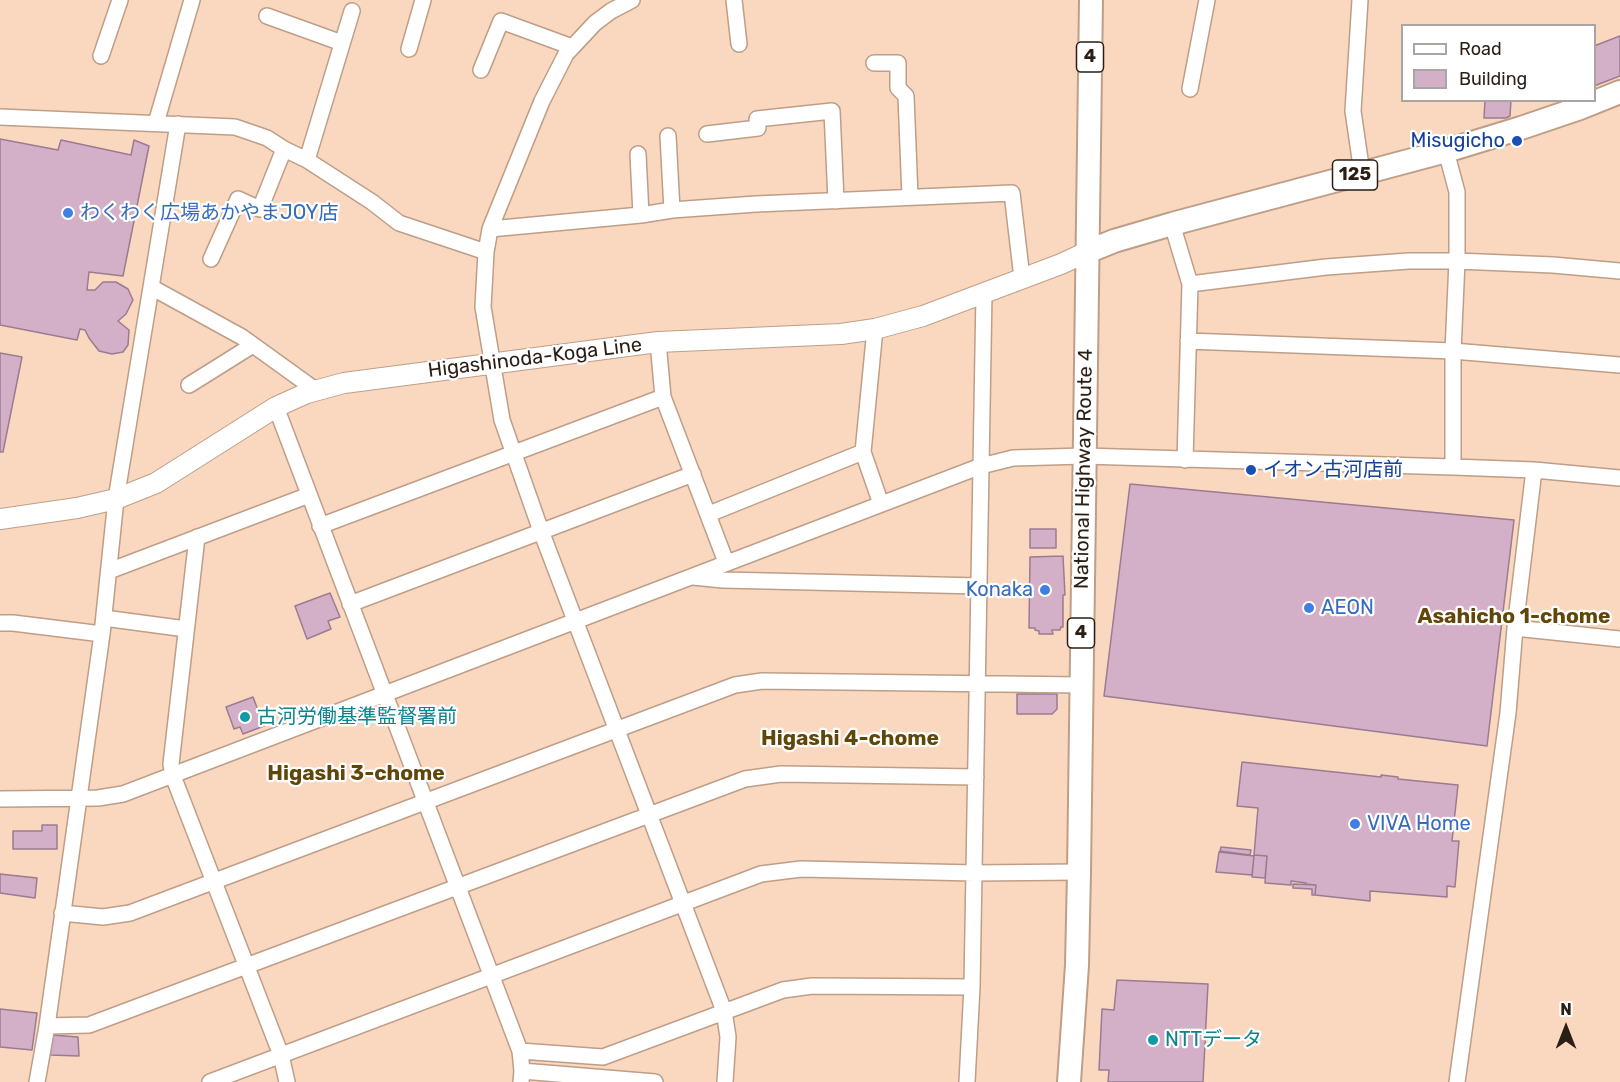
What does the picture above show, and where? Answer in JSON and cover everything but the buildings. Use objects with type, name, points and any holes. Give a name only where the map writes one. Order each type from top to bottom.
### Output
[{"type":"highway","name":"National Highway Route 4","points":[[1069,1082],[1077,965],[1079,872],[1091,0]]},
{"type":"highway","name":"125","points":[[1596,101],[1620,92]]},
{"type":"highway","name":"125","points":[[1087,252],[1114,241],[1172,224],[1446,151],[1550,119],[1594,102]]},
{"type":"main road","name":"Higashinoda-Koga Line","points":[[0,519],[77,508],[116,499],[156,483],[276,407],[307,393],[344,383],[658,342],[842,334],[875,329],[923,316],[1087,252]]},
{"type":"street","points":[[101,56],[120,0]]},
{"type":"street","points":[[156,123],[192,0]]},
{"type":"street","points":[[409,49],[423,0]]},
{"type":"street","points":[[632,0],[595,23],[572,47],[566,54],[542,101],[490,229],[486,252],[483,307],[502,420],[724,1011],[728,1037],[725,1082]]},
{"type":"street","points":[[734,0],[739,44]]},
{"type":"street","points":[[1190,89],[1207,0]]},
{"type":"street","points":[[1360,0],[1353,111],[1362,173]]},
{"type":"street","points":[[307,160],[352,11]]},
{"type":"street","points":[[267,16],[342,43]]},
{"type":"street","points":[[481,70],[501,21],[572,47]]},
{"type":"street","points":[[874,63],[898,63],[898,88],[906,96],[910,197]]},
{"type":"street","points":[[707,134],[758,128],[757,119],[832,111],[836,201]]},
{"type":"street","points":[[0,117],[235,127],[267,138],[307,160],[372,202],[399,223],[486,252]]},
{"type":"street","points":[[37,1082],[47,1026],[103,626],[116,499],[178,124]]},
{"type":"street","points":[[668,136],[672,210]]},
{"type":"street","points":[[211,259],[238,199],[260,209],[284,149]]},
{"type":"street","points":[[1446,151],[1457,192],[1453,467]]},
{"type":"street","points":[[638,154],[641,215]]},
{"type":"street","points":[[490,229],[672,210],[756,204],[1012,193],[1022,278]]},
{"type":"street","points":[[1172,224],[1190,284],[1185,460]]},
{"type":"street","points":[[1190,284],[1326,267],[1409,261],[1553,265],[1620,271]]},
{"type":"street","points":[[151,287],[242,337],[317,391]]},
{"type":"street","points":[[967,1082],[972,987],[984,293]]},
{"type":"street","points":[[875,329],[863,452],[881,504]]},
{"type":"street","points":[[1188,341],[1454,351],[1620,366]]},
{"type":"street","points":[[658,342],[663,397],[726,562]]},
{"type":"street","points":[[189,385],[253,345]]},
{"type":"street","points":[[320,526],[663,397]]},
{"type":"street","points":[[276,407],[520,1051],[521,1076],[655,1082]]},
{"type":"street","points":[[709,514],[863,452]]},
{"type":"street","points":[[0,798],[112,797],[173,776],[981,466],[1013,458],[1084,456],[1453,467],[1534,470],[1620,478]]},
{"type":"street","points":[[1457,1082],[1508,713],[1515,628],[1534,470]]},
{"type":"street","points":[[350,604],[693,474]]},
{"type":"street","points":[[109,571],[309,495]]},
{"type":"street","points":[[197,537],[171,764],[173,776],[281,1055],[287,1082]]},
{"type":"street","points":[[690,577],[723,580],[979,586]]},
{"type":"street","points":[[0,623],[186,629]]},
{"type":"street","points":[[1515,628],[1620,639]]},
{"type":"street","points":[[62,913],[103,917],[130,913],[617,728],[747,682],[1080,685]]},
{"type":"street","points":[[47,1026],[89,1025],[745,779],[781,774],[976,777]]},
{"type":"street","points":[[210,1082],[761,874],[801,869],[974,873],[1079,872]]},
{"type":"street","points":[[520,1051],[603,1057],[783,990],[812,986],[972,987]]},
{"type":"place","name":"Misugicho","points":[[1517,141]]},
{"type":"place","name":"わくわく広場あかやまJOY店","points":[[68,213]]},
{"type":"place","name":"イオン古河店前","points":[[1251,470]]},
{"type":"place","name":"Konaka","points":[[1045,590]]},
{"type":"place","name":"AEON","points":[[1309,608]]},
{"type":"place","name":"古河労働基準監督署前","points":[[245,717]]},
{"type":"place","name":"VIVA Home","points":[[1355,824]]},
{"type":"place","name":"NTTデータ","points":[[1153,1040]]},
{"type":"district","name":"Asahicho 1-chome","points":[[1514,617]]},
{"type":"district","name":"Higashi 4-chome","points":[[850,739]]},
{"type":"district","name":"Higashi 3-chome","points":[[356,774]]}]
